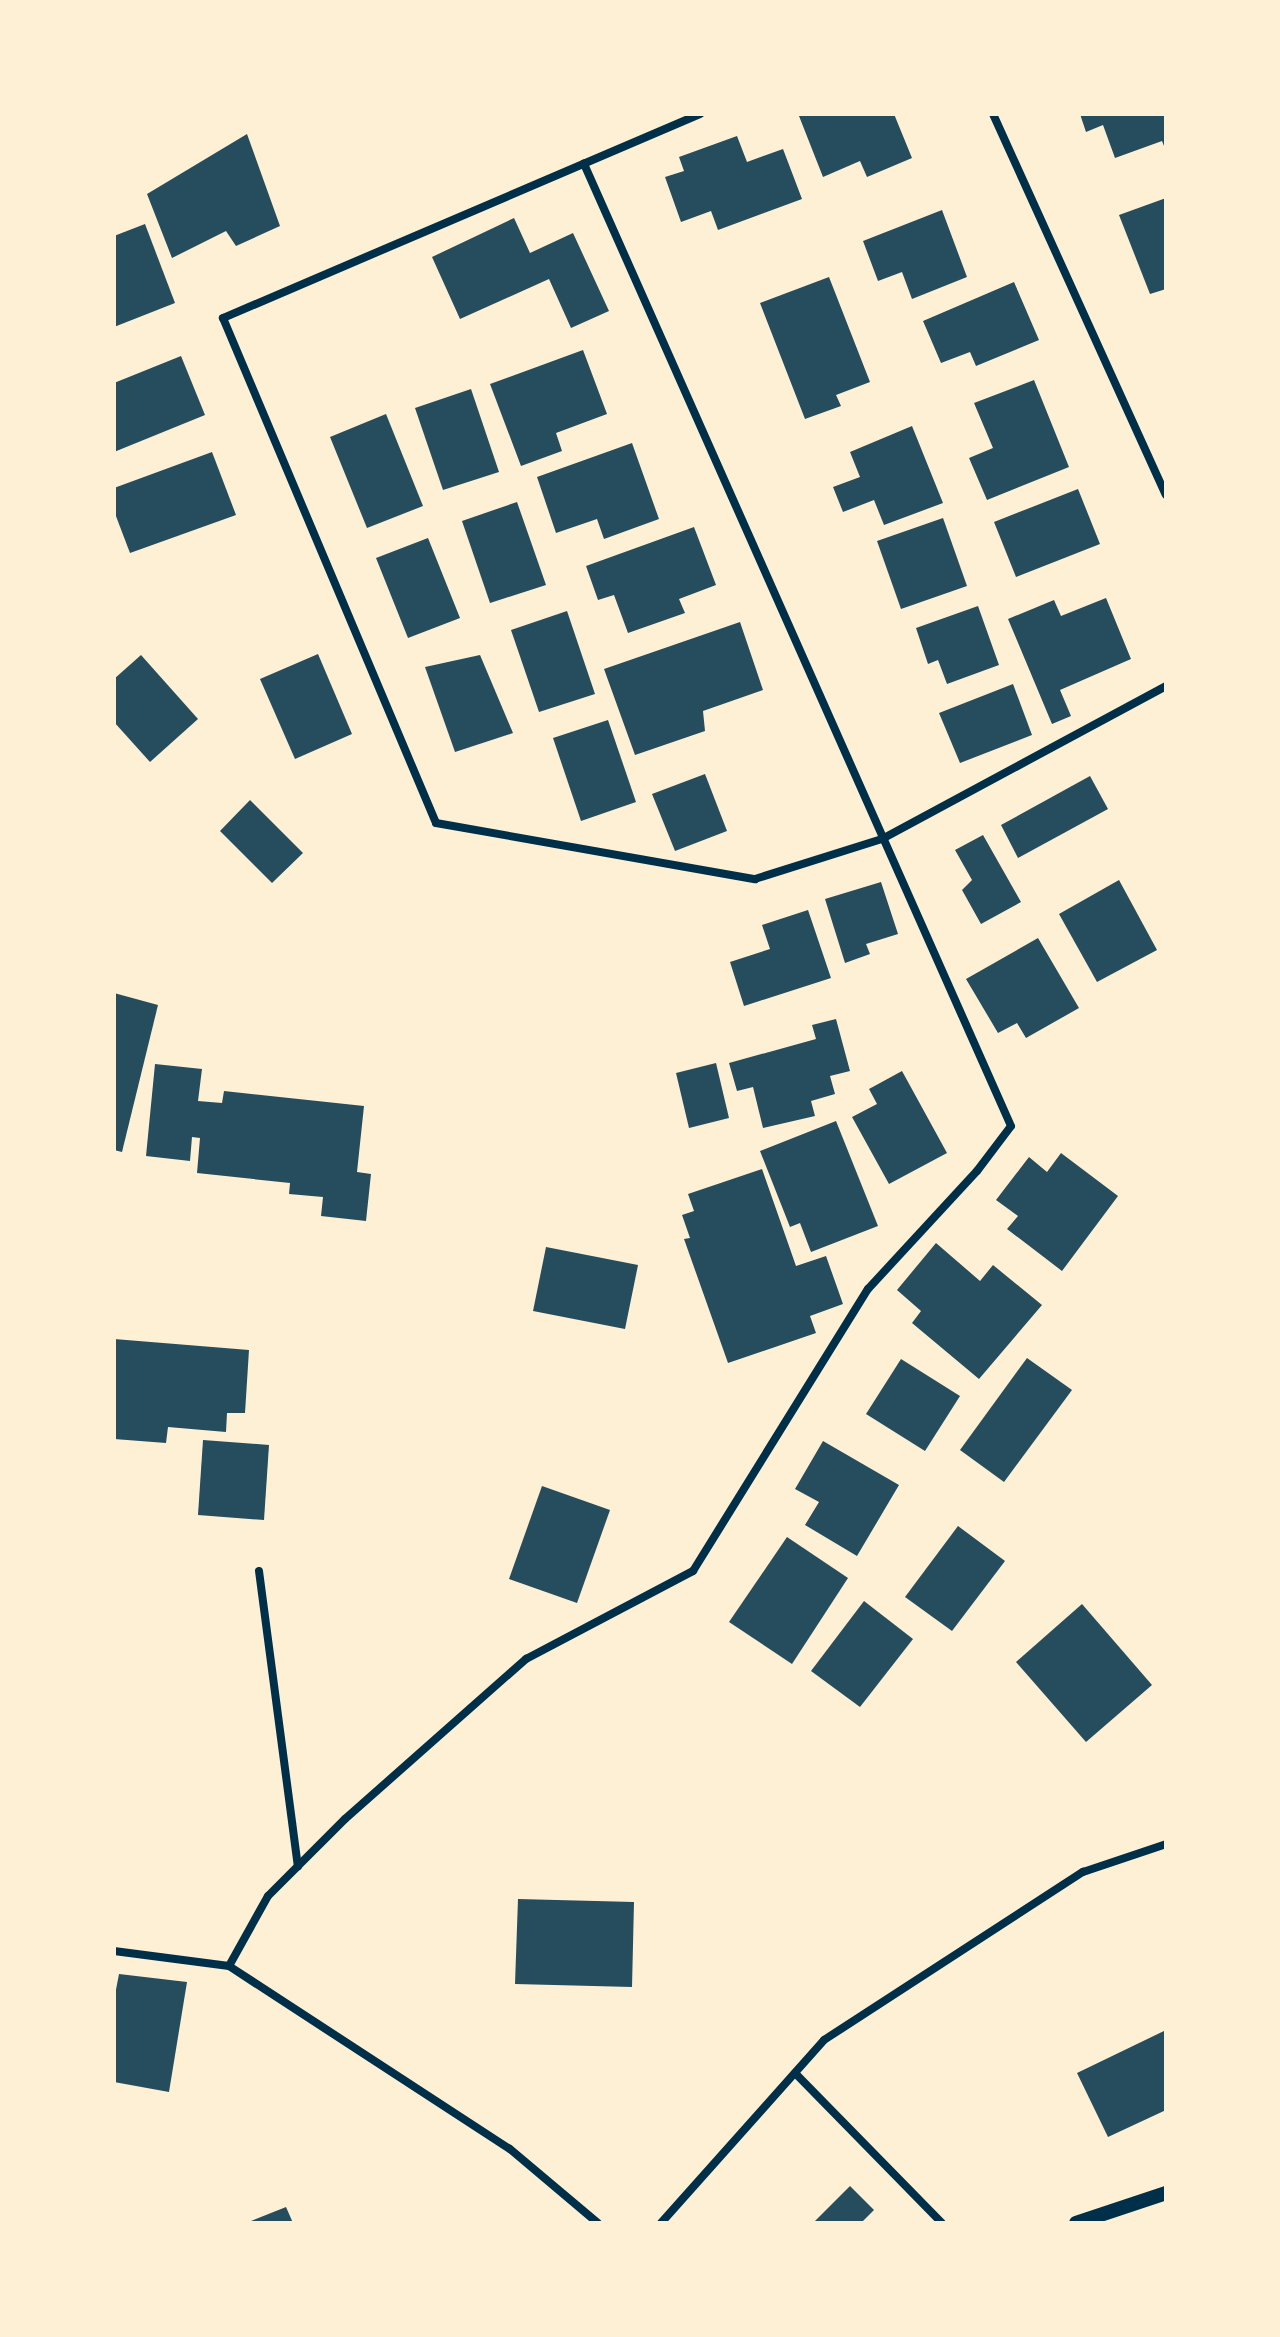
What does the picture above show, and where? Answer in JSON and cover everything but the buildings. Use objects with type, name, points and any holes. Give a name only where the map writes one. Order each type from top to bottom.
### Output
[{"type":"street","points":[[700,114],[223,318],[436,823],[755,879],[882,839],[1166,686]]},
{"type":"street","points":[[993,114],[1166,495]]},
{"type":"street","points":[[229,1966],[268,1896],[526,1659],[693,1571],[868,1289],[977,1171],[1011,1126],[584,164]]},
{"type":"street","points":[[259,1571],[298,1866]]},
{"type":"street","points":[[661,2223],[824,2040],[1083,1872],[1166,1844]]},
{"type":"street","points":[[114,1951],[229,1966],[510,2149],[598,2223]]},
{"type":"street","points":[[795,2073],[942,2223]]},
{"type":"street","points":[[1076,2223],[1166,2193]]}]
